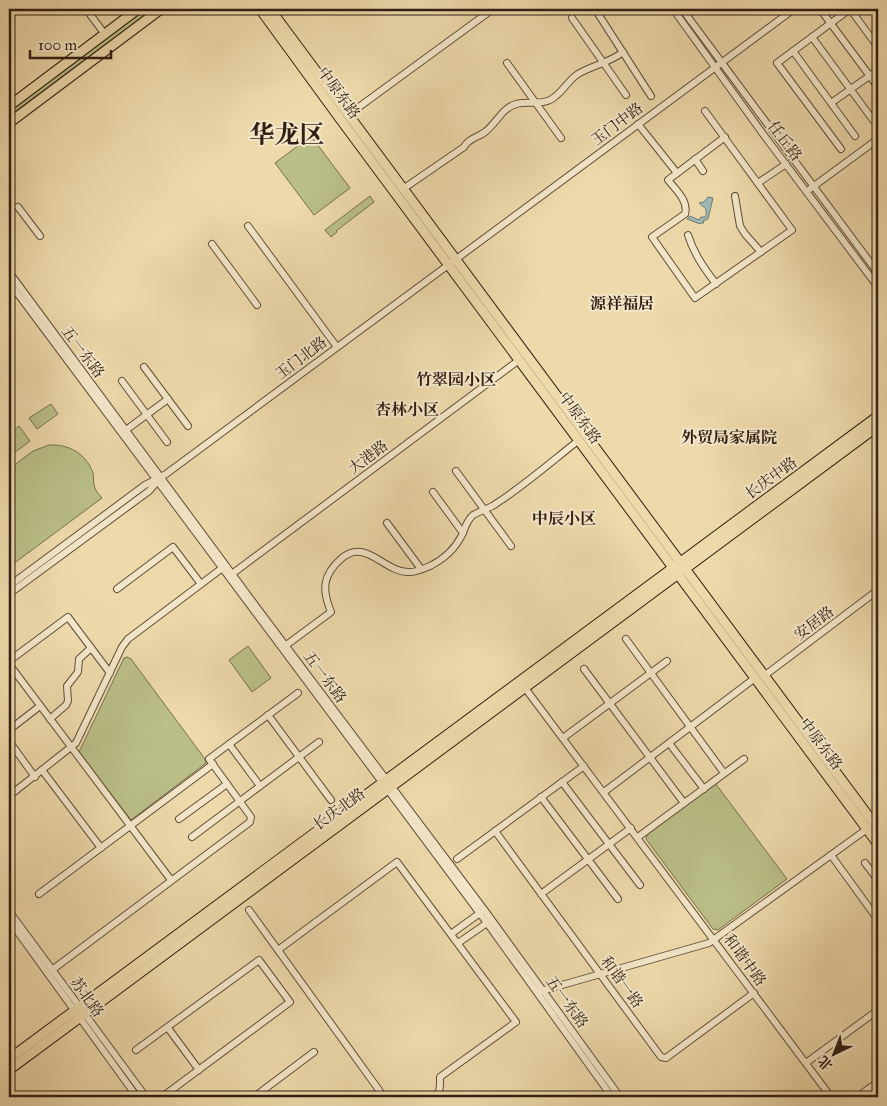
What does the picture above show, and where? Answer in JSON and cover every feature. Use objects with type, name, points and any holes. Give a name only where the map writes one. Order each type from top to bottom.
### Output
[{"type":"main road","points":[[9,106],[138,9]]},
{"type":"main road","points":[[9,123],[161,9]]},
{"type":"main road","name":"中原东路","points":[[260,9],[452,262],[760,677],[878,829]]},
{"type":"main road","name":"中原东路","points":[[273,12],[403,189],[519,360],[679,568]]},
{"type":"main road","name":"长庆中路","points":[[679,568],[878,416]]},
{"type":"main road","name":"长庆中路","points":[[679,568],[878,426]]},
{"type":"main road","name":"长庆北路","points":[[387,785],[525,688],[679,568]]},
{"type":"main road","name":"长庆北路","points":[[9,1070],[80,1012],[679,568]]},
{"type":"main road","name":"中原东路","points":[[760,677],[878,844]]},
{"type":"main road","name":"长庆北路","points":[[9,1059],[80,1012]]},
{"type":"street","points":[[86,9],[104,34]]},
{"type":"street","points":[[273,12],[284,9]]},
{"type":"street","points":[[348,115],[493,9]]},
{"type":"street","points":[[594,9],[651,96]]},
{"type":"street","name":"任丘路","points":[[673,9],[878,273]]},
{"type":"street","name":"任丘路","points":[[682,9],[786,164],[878,287]]},
{"type":"street","name":"玉门中路","points":[[452,262],[794,9]]},
{"type":"street","points":[[820,9],[878,87]]},
{"type":"street","points":[[841,149],[777,63],[850,9],[878,47]]},
{"type":"street","points":[[572,18],[626,95]]},
{"type":"street","points":[[812,37],[874,120]]},
{"type":"street","points":[[793,51],[855,136]]},
{"type":"street","points":[[403,189],[464,147],[468,140],[487,131],[512,106],[551,100],[578,74],[604,64],[623,52]]},
{"type":"street","points":[[507,63],[561,138]]},
{"type":"street","points":[[831,103],[878,70]]},
{"type":"street","points":[[705,111],[725,137],[792,230],[696,298],[652,237],[685,214],[687,206],[668,180],[725,137]]},
{"type":"street","points":[[638,124],[677,173]]},
{"type":"street","points":[[807,192],[878,139]]},
{"type":"street","points":[[695,159],[704,171]]},
{"type":"street","points":[[758,183],[786,164]]},
{"type":"street","points":[[735,196],[740,226],[761,252]]},
{"type":"street","points":[[18,207],[40,236]]},
{"type":"street","points":[[248,226],[337,347]]},
{"type":"street","points":[[688,235],[697,257],[716,284]]},
{"type":"street","points":[[212,244],[258,305]]},
{"type":"street","name":"玉门北路","points":[[9,594],[149,491],[158,480],[452,262]]},
{"type":"street","name":"五一东路","points":[[9,272],[126,430],[158,480]]},
{"type":"street","name":"五一东路","points":[[9,282],[620,1097]]},
{"type":"street","name":"大港路","points":[[232,574],[519,360]]},
{"type":"street","points":[[144,367],[188,426]]},
{"type":"street","points":[[122,381],[167,442]]},
{"type":"street","points":[[126,430],[168,399]]},
{"type":"street","points":[[286,646],[331,612],[325,598],[326,579],[335,564],[351,552],[356,551],[369,554],[400,571],[408,572],[438,562],[450,552],[472,516],[496,504],[579,440]]},
{"type":"street","points":[[456,471],[511,546]]},
{"type":"street","name":"玉门北路","points":[[9,586],[145,485],[158,480]]},
{"type":"street","points":[[433,492],[463,533]]},
{"type":"street","points":[[386,522],[421,569]]},
{"type":"street","points":[[117,588],[174,547],[201,584]]},
{"type":"street","points":[[9,796],[71,748],[79,738],[128,639],[224,567]]},
{"type":"street","name":"五一东路","points":[[224,567],[232,574],[380,773],[486,923],[541,991],[612,1097]]},
{"type":"street","name":"安居路","points":[[604,792],[878,590]]},
{"type":"street","points":[[110,673],[68,617],[9,662],[71,748],[171,880]]},
{"type":"street","points":[[626,639],[724,773]]},
{"type":"street","points":[[50,719],[66,705],[68,701],[67,686],[78,672],[79,658],[91,648]]},
{"type":"street","points":[[563,738],[667,661]]},
{"type":"street","points":[[584,669],[684,803]]},
{"type":"street","name":"和谐中路","points":[[525,688],[831,1097]]},
{"type":"street","points":[[52,970],[250,822],[251,817],[209,759],[298,693]]},
{"type":"street","points":[[9,730],[40,706]]},
{"type":"street","points":[[268,715],[331,800]]},
{"type":"street","points":[[9,741],[34,777]]},
{"type":"street","points":[[192,837],[319,742]]},
{"type":"street","points":[[669,743],[704,789]]},
{"type":"street","points":[[229,744],[260,786]]},
{"type":"street","points":[[638,837],[744,759]]},
{"type":"street","points":[[39,894],[213,764]]},
{"type":"street","points":[[457,859],[584,766]]},
{"type":"street","points":[[42,770],[101,848]]},
{"type":"street","points":[[562,782],[640,885]]},
{"type":"street","points":[[180,819],[227,784]]},
{"type":"street","points":[[542,797],[618,900]]},
{"type":"street","points":[[541,894],[631,828]]},
{"type":"street","points":[[541,991],[701,946],[715,940],[867,829]]},
{"type":"street","name":"和谐一路","points":[[495,831],[661,1057],[666,1058],[754,993]]},
{"type":"street","points":[[831,855],[878,920]]},
{"type":"street","points":[[278,950],[397,862],[516,1022],[440,1077],[440,1088],[434,1097]]},
{"type":"street","points":[[865,863],[878,880]]},
{"type":"street","points":[[249,910],[384,1097]]},
{"type":"street","name":"苏北路","points":[[9,911],[80,1012],[90,1034],[137,1097]]},
{"type":"street","points":[[451,934],[480,913]]},
{"type":"street","name":"苏北路","points":[[9,920],[146,1097]]},
{"type":"street","points":[[458,944],[486,923]]},
{"type":"street","points":[[136,1050],[259,960],[290,1002],[162,1097]]},
{"type":"street","points":[[806,1063],[878,1010]]},
{"type":"street","points":[[168,1028],[199,1070]]},
{"type":"street","points":[[254,1097],[314,1052]]},
{"type":"street","points":[[857,1097],[878,1082]]},
{"type":"green space","points":[[146,9],[153,9],[9,116],[9,112]]},
{"type":"green space","points":[[311,136],[350,188],[314,215],[275,163]]},
{"type":"green space","points":[[370,196],[374,202],[331,237],[325,230]]},
{"type":"green space","points":[[51,404],[58,414],[37,429],[29,418]]},
{"type":"green space","points":[[19,426],[30,441],[9,457],[9,434]]},
{"type":"green space","points":[[49,445],[69,448],[86,460],[93,473],[94,485],[102,498],[9,567],[9,469],[33,451]]},
{"type":"green space","points":[[248,646],[271,678],[252,692],[229,660]]},
{"type":"green space","points":[[124,658],[131,659],[205,759],[206,763],[131,820],[79,752]]},
{"type":"green space","points":[[715,783],[787,879],[718,930],[713,929],[646,839],[647,835]]},
{"type":"water","points":[[708,197],[713,198],[708,219],[700,224],[687,219],[690,216],[699,220],[701,217],[706,217],[706,209],[699,203],[704,202]]},
{"type":"district","name":"华龙区","points":[[287,134]]},
{"type":"district","name":"源祥福居","points":[[622,303]]},
{"type":"district","name":"竹翠园小区","points":[[456,379]]},
{"type":"district","name":"杏林小区","points":[[407,409]]},
{"type":"district","name":"外贸局家属院","points":[[729,437]]},
{"type":"district","name":"中辰小区","points":[[564,518]]}]
